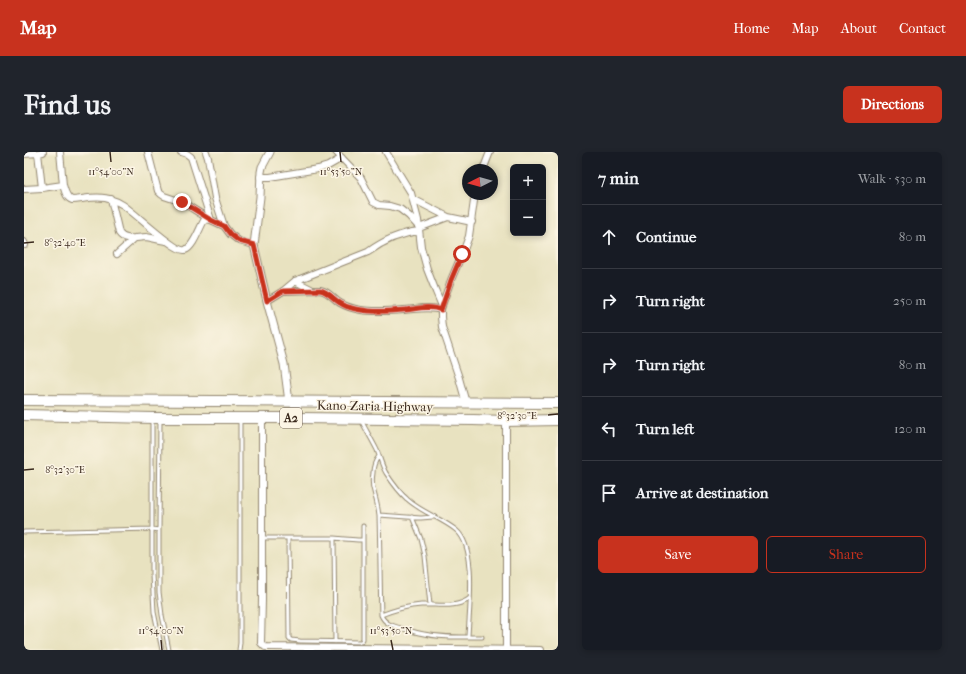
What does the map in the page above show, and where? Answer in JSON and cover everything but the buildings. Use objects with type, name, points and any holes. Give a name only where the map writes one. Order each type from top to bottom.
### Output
[{"type":"highway","name":"Kano-Zaria Highway","points":[[24,400],[558,403]]},
{"type":"highway","name":"Kano-Zaria Highway","points":[[24,415],[156,418],[506,421],[558,420]]},
{"type":"street","points":[[24,154],[41,152],[42,188]]},
{"type":"street","points":[[60,152],[63,185],[69,199],[103,198],[123,205],[180,250],[185,250],[190,247],[205,219],[211,220]]},
{"type":"street","points":[[148,152],[158,191],[161,194],[182,202],[211,220],[224,226]]},
{"type":"street","points":[[181,152],[187,154],[191,158],[211,220]]},
{"type":"street","points":[[206,152],[215,198],[224,226],[230,234],[239,241],[254,245]]},
{"type":"street","points":[[270,152],[262,167],[260,177],[260,197],[254,245],[284,364],[289,402]]},
{"type":"street","points":[[336,152],[361,178],[373,202],[379,205],[400,209],[415,222],[419,229]]},
{"type":"street","points":[[386,152],[411,193],[419,229],[421,247],[427,269],[442,308]]},
{"type":"street","points":[[485,164],[490,152]]},
{"type":"street","points":[[260,177],[270,177],[318,169],[328,166],[342,158]]},
{"type":"street","points":[[24,189],[63,185]]},
{"type":"street","points":[[413,199],[448,216],[472,222]]},
{"type":"street","points":[[111,200],[120,235],[128,238],[147,237],[167,241]]},
{"type":"street","points":[[466,403],[442,327],[441,317],[442,308],[451,280],[466,247],[472,222],[474,200]]},
{"type":"street","points":[[267,301],[295,281],[368,252],[394,238],[448,216]]},
{"type":"street","points":[[117,254],[135,238]]},
{"type":"street","points":[[295,281],[311,289]]},
{"type":"street","points":[[283,291],[311,289],[325,291],[340,303],[351,308],[362,310],[387,311],[442,308]]},
{"type":"street","points":[[262,418],[261,643],[266,649],[540,650]]},
{"type":"street","points":[[506,421],[506,650]]},
{"type":"lane","points":[[156,418],[152,575],[154,603],[162,650]]},
{"type":"lane","points":[[156,418],[159,592],[169,650]]},
{"type":"lane","points":[[239,650],[240,418]]},
{"type":"lane","points":[[360,419],[386,473],[396,487],[408,500],[433,516],[446,522],[458,532],[464,542],[468,552],[471,575],[468,637]]},
{"type":"lane","points":[[379,456],[374,463],[372,483],[378,503],[379,515],[381,615],[388,624],[419,634],[482,637]]},
{"type":"lane","points":[[379,515],[421,518],[433,516]]},
{"type":"lane","points":[[412,517],[421,539],[425,556],[430,605]]},
{"type":"lane","points":[[288,538],[289,638],[291,640],[360,642],[363,640],[363,526]]},
{"type":"lane","points":[[24,532],[159,530]]},
{"type":"lane","points":[[262,538],[343,538],[347,540],[363,540]]},
{"type":"lane","points":[[334,538],[335,642]]},
{"type":"lane","points":[[381,615],[420,605],[456,604],[470,598]]},
{"type":"route","points":[[182,202],[211,220],[224,226],[230,234],[239,241],[254,245],[267,301],[283,291],[311,289],[325,291],[340,303],[356,309],[387,311],[435,308],[441,310],[462,254]]}]
